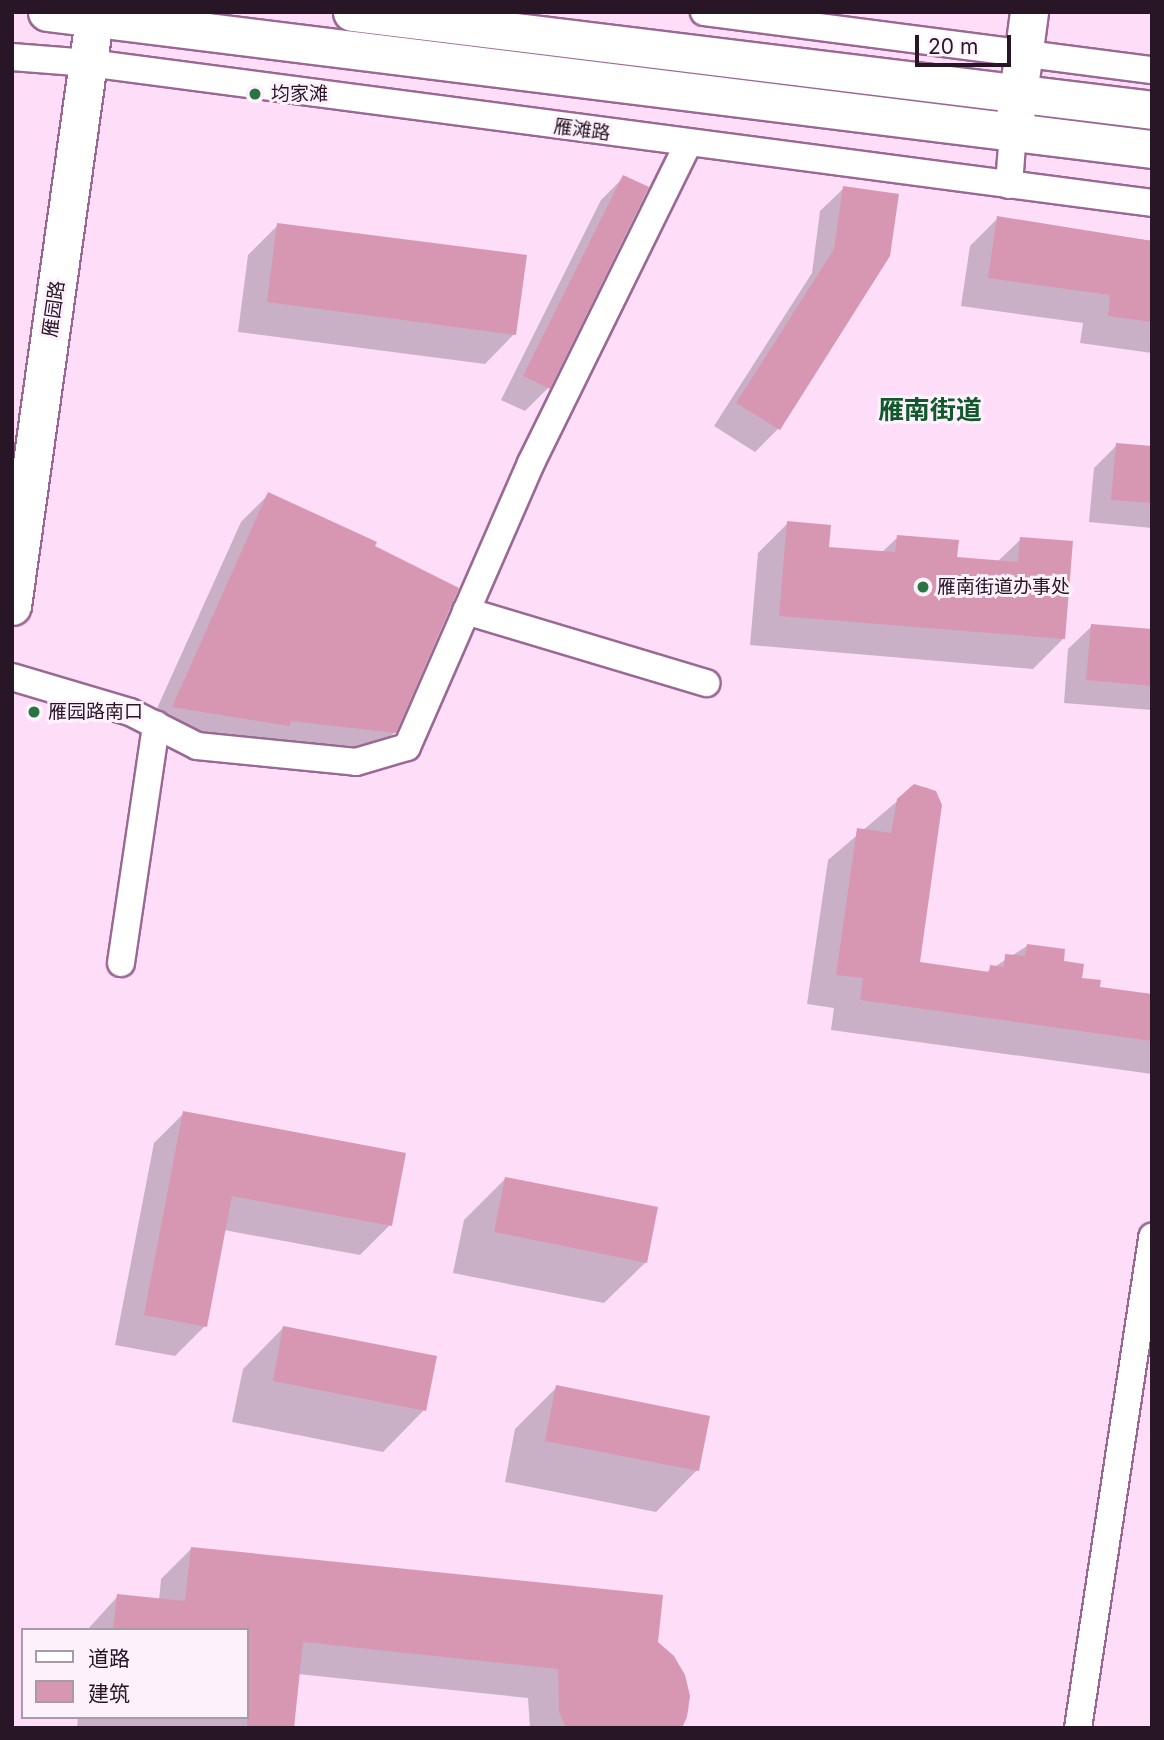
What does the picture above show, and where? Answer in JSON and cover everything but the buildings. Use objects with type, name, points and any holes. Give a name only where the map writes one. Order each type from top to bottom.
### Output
[{"type":"main road","points":[[47,12],[95,15],[1152,149]]},
{"type":"main road","points":[[352,12],[1152,110]]},
{"type":"main road","points":[[1013,132],[1028,12]]},
{"type":"main road","name":"雁园路","points":[[12,606],[95,15]]},
{"type":"street","points":[[704,12],[1152,70]]},
{"type":"street","name":"雁滩路","points":[[12,57],[89,63],[1152,204]]},
{"type":"street","points":[[1009,185],[1013,132]]},
{"type":"street","points":[[12,677],[130,712],[197,746],[356,762],[407,747],[531,463],[688,144]]},
{"type":"street","points":[[466,611],[706,683]]},
{"type":"street","points":[[121,963],[156,725]]},
{"type":"street","points":[[1078,1728],[1143,1356],[1152,1237]]},
{"type":"place","name":"均家滩","points":[[255,94]]},
{"type":"place","name":"雁南街道办事处","points":[[923,587]]},
{"type":"place","name":"雁园路南口","points":[[34,712]]},
{"type":"district","name":"雁南街道","points":[[930,410]]}]
